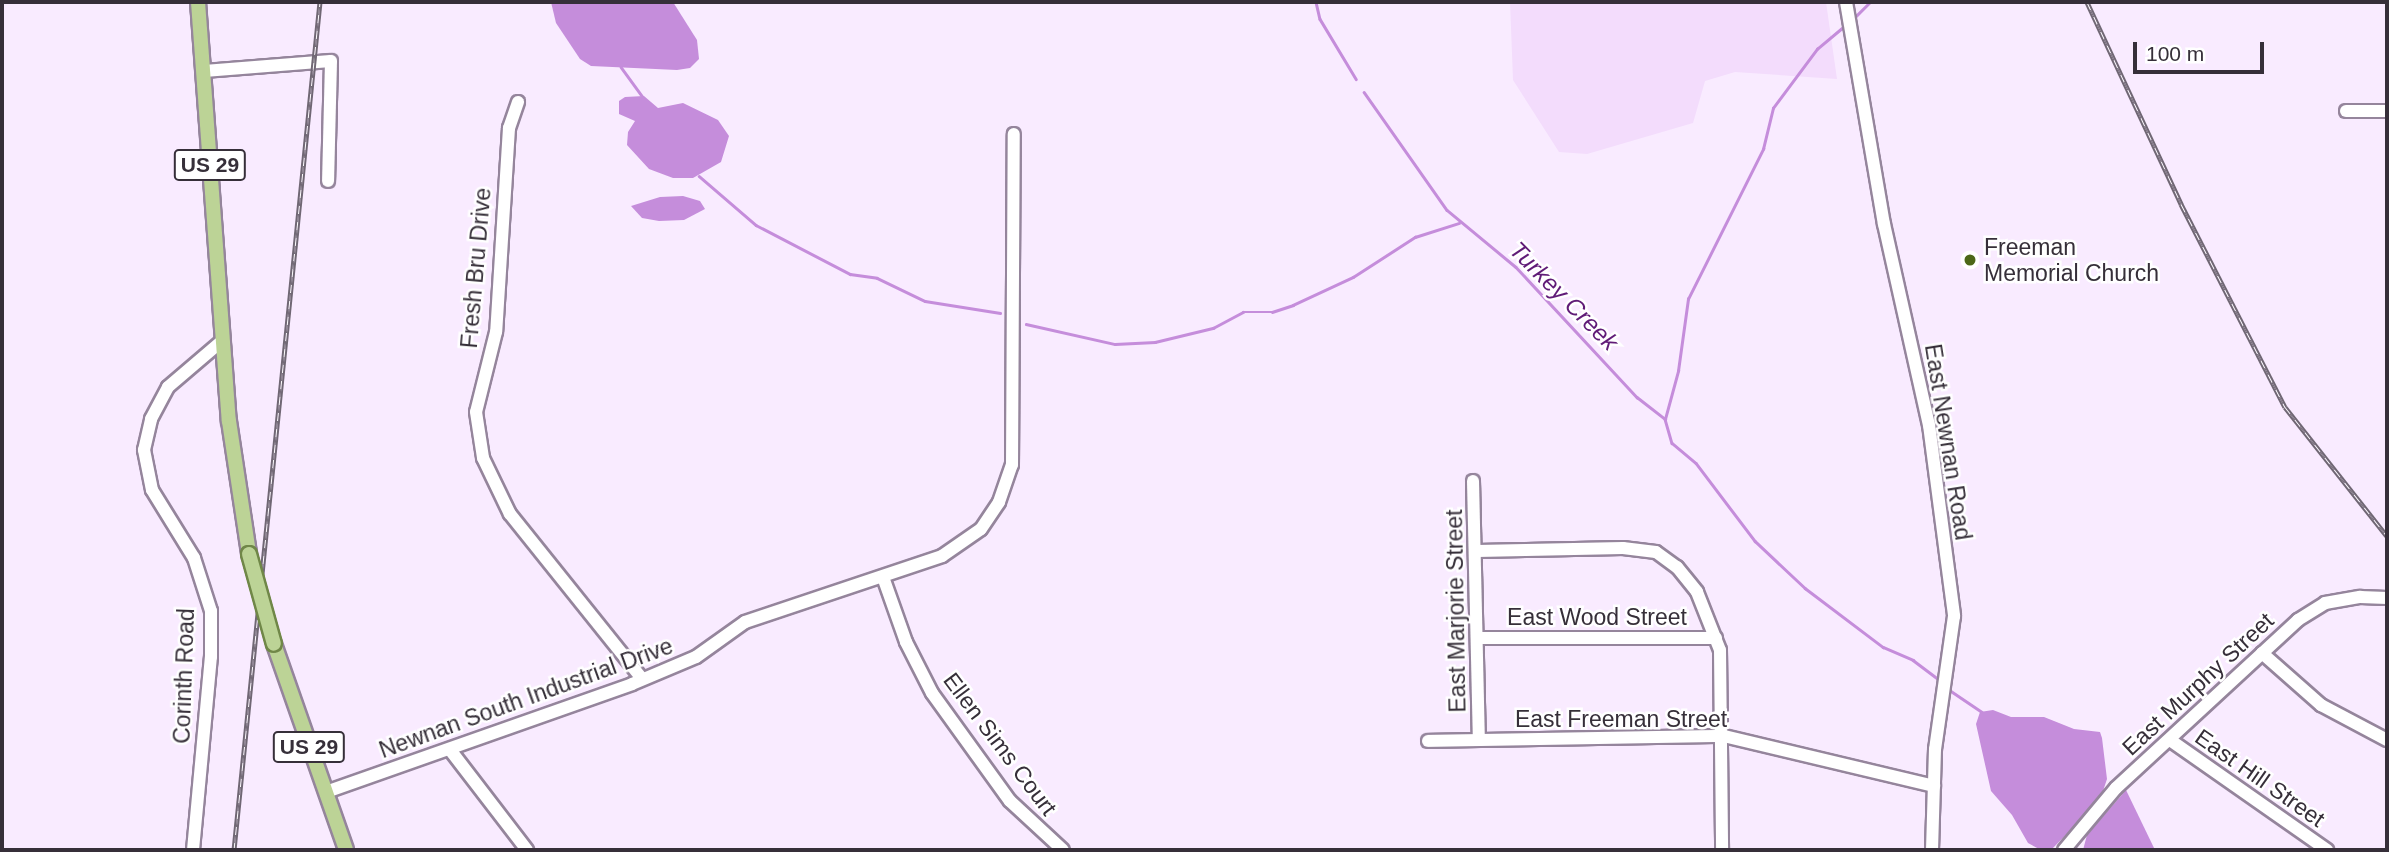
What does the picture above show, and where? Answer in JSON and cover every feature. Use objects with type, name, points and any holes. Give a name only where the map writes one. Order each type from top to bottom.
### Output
[{"type":"main road","name":"US 29","points":[[198,2],[235,471],[250,554],[274,644],[346,850]]},
{"type":"street","name":"East Newnan Road","points":[[1846,2],[1884,224],[1928,425],[1954,616],[1935,749],[1932,850]]},
{"type":"street","points":[[204,71],[331,61],[328,181]]},
{"type":"street","name":"Fresh Bru Drive","points":[[518,102],[509,128],[496,332],[476,412],[482,457],[510,514],[642,679]]},
{"type":"street","points":[[2346,111],[2387,111]]},
{"type":"street","name":"Newnan South Industrial Drive","points":[[326,792],[451,751],[642,679],[696,657],[745,622],[942,556],[981,529],[999,502],[1012,465],[1014,134]]},
{"type":"street","name":"Corinth Road","points":[[193,850],[211,657],[211,611],[194,558],[152,489],[144,450],[161,397],[177,377],[223,340]]},
{"type":"street","name":"East Marjorie Street","points":[[1474,481],[1479,740]]},
{"type":"street","points":[[1477,551],[1623,548],[1656,552],[1677,567],[1697,592],[1716,638],[1722,664],[1722,850]]},
{"type":"street","name":"Ellen Sims Court","points":[[883,577],[906,642],[932,693],[1010,801],[1063,850]]},
{"type":"street","name":"East Murphy Street","points":[[2064,850],[2116,788],[2298,620],[2325,603],[2360,597],[2387,598]]},
{"type":"street","name":"East Wood Street","points":[[1479,638],[1716,638]]},
{"type":"street","points":[[2262,653],[2321,705],[2387,740]]},
{"type":"street","name":"East Freeman Street","points":[[1428,741],[1724,737],[1934,786]]},
{"type":"street","name":"East Hill Street","points":[[2169,740],[2327,850]]},
{"type":"street","points":[[451,751],[527,850]]},
{"type":"shaded area","points":[[551,2],[673,2],[697,40],[699,59],[690,68],[677,70],[591,66],[580,59],[556,23]]},
{"type":"shaded area","points":[[1510,2],[1826,2],[1837,79],[1735,72],[1705,81],[1693,123],[1587,154],[1559,152],[1513,80]]},
{"type":"shaded area","points":[[644,96],[658,108],[683,103],[718,120],[729,136],[721,162],[693,178],[673,178],[649,169],[627,145],[628,132],[635,121],[619,114],[619,101],[625,97]]},
{"type":"shaded area","points":[[683,196],[700,201],[705,209],[684,220],[659,221],[642,218],[631,206],[660,197]]},
{"type":"shaded area","points":[[1993,710],[2011,717],[2044,717],[2074,729],[2100,732],[2107,779],[2100,800],[2052,849],[2039,849],[2028,843],[2012,815],[1991,791],[1976,724],[1980,712]]},
{"type":"shaded area","points":[[2126,790],[2155,850],[2083,850],[2087,835]]},
{"type":"waterway","points":[[1316,2],[1320,19],[1356,79]]},
{"type":"waterway","points":[[1855,17],[1870,2]]},
{"type":"waterway","points":[[1665,419],[1678,371],[1688,299],[1763,149],[1773,108],[1817,49],[1843,27]]},
{"type":"waterway","name":"Turkey Creek","points":[[621,67],[642,96]]},
{"type":"waterway","name":"Turkey Creek","points":[[1364,92],[1447,210],[1516,267],[1637,397],[1665,419],[1672,443],[1696,463],[1755,541],[1805,588],[1883,647],[1913,660],[1940,680]]},
{"type":"waterway","name":"Turkey Creek","points":[[699,176],[756,225],[850,274],[877,278],[925,301],[1000,313]]},
{"type":"waterway","name":"Turkey Creek","points":[[1026,324],[1115,344],[1155,342],[1213,328],[1243,312],[1272,312],[1293,305],[1353,277],[1415,237],[1459,223]]},
{"type":"waterway","name":"Turkey Creek","points":[[1951,691],[1982,712]]},
{"type":"railway","points":[[234,850],[320,2]]},
{"type":"railway","points":[[2087,2],[2181,204],[2285,407],[2387,536]]},
{"type":"place","name":"Freeman Memorial Church","points":[[1970,260]]}]
